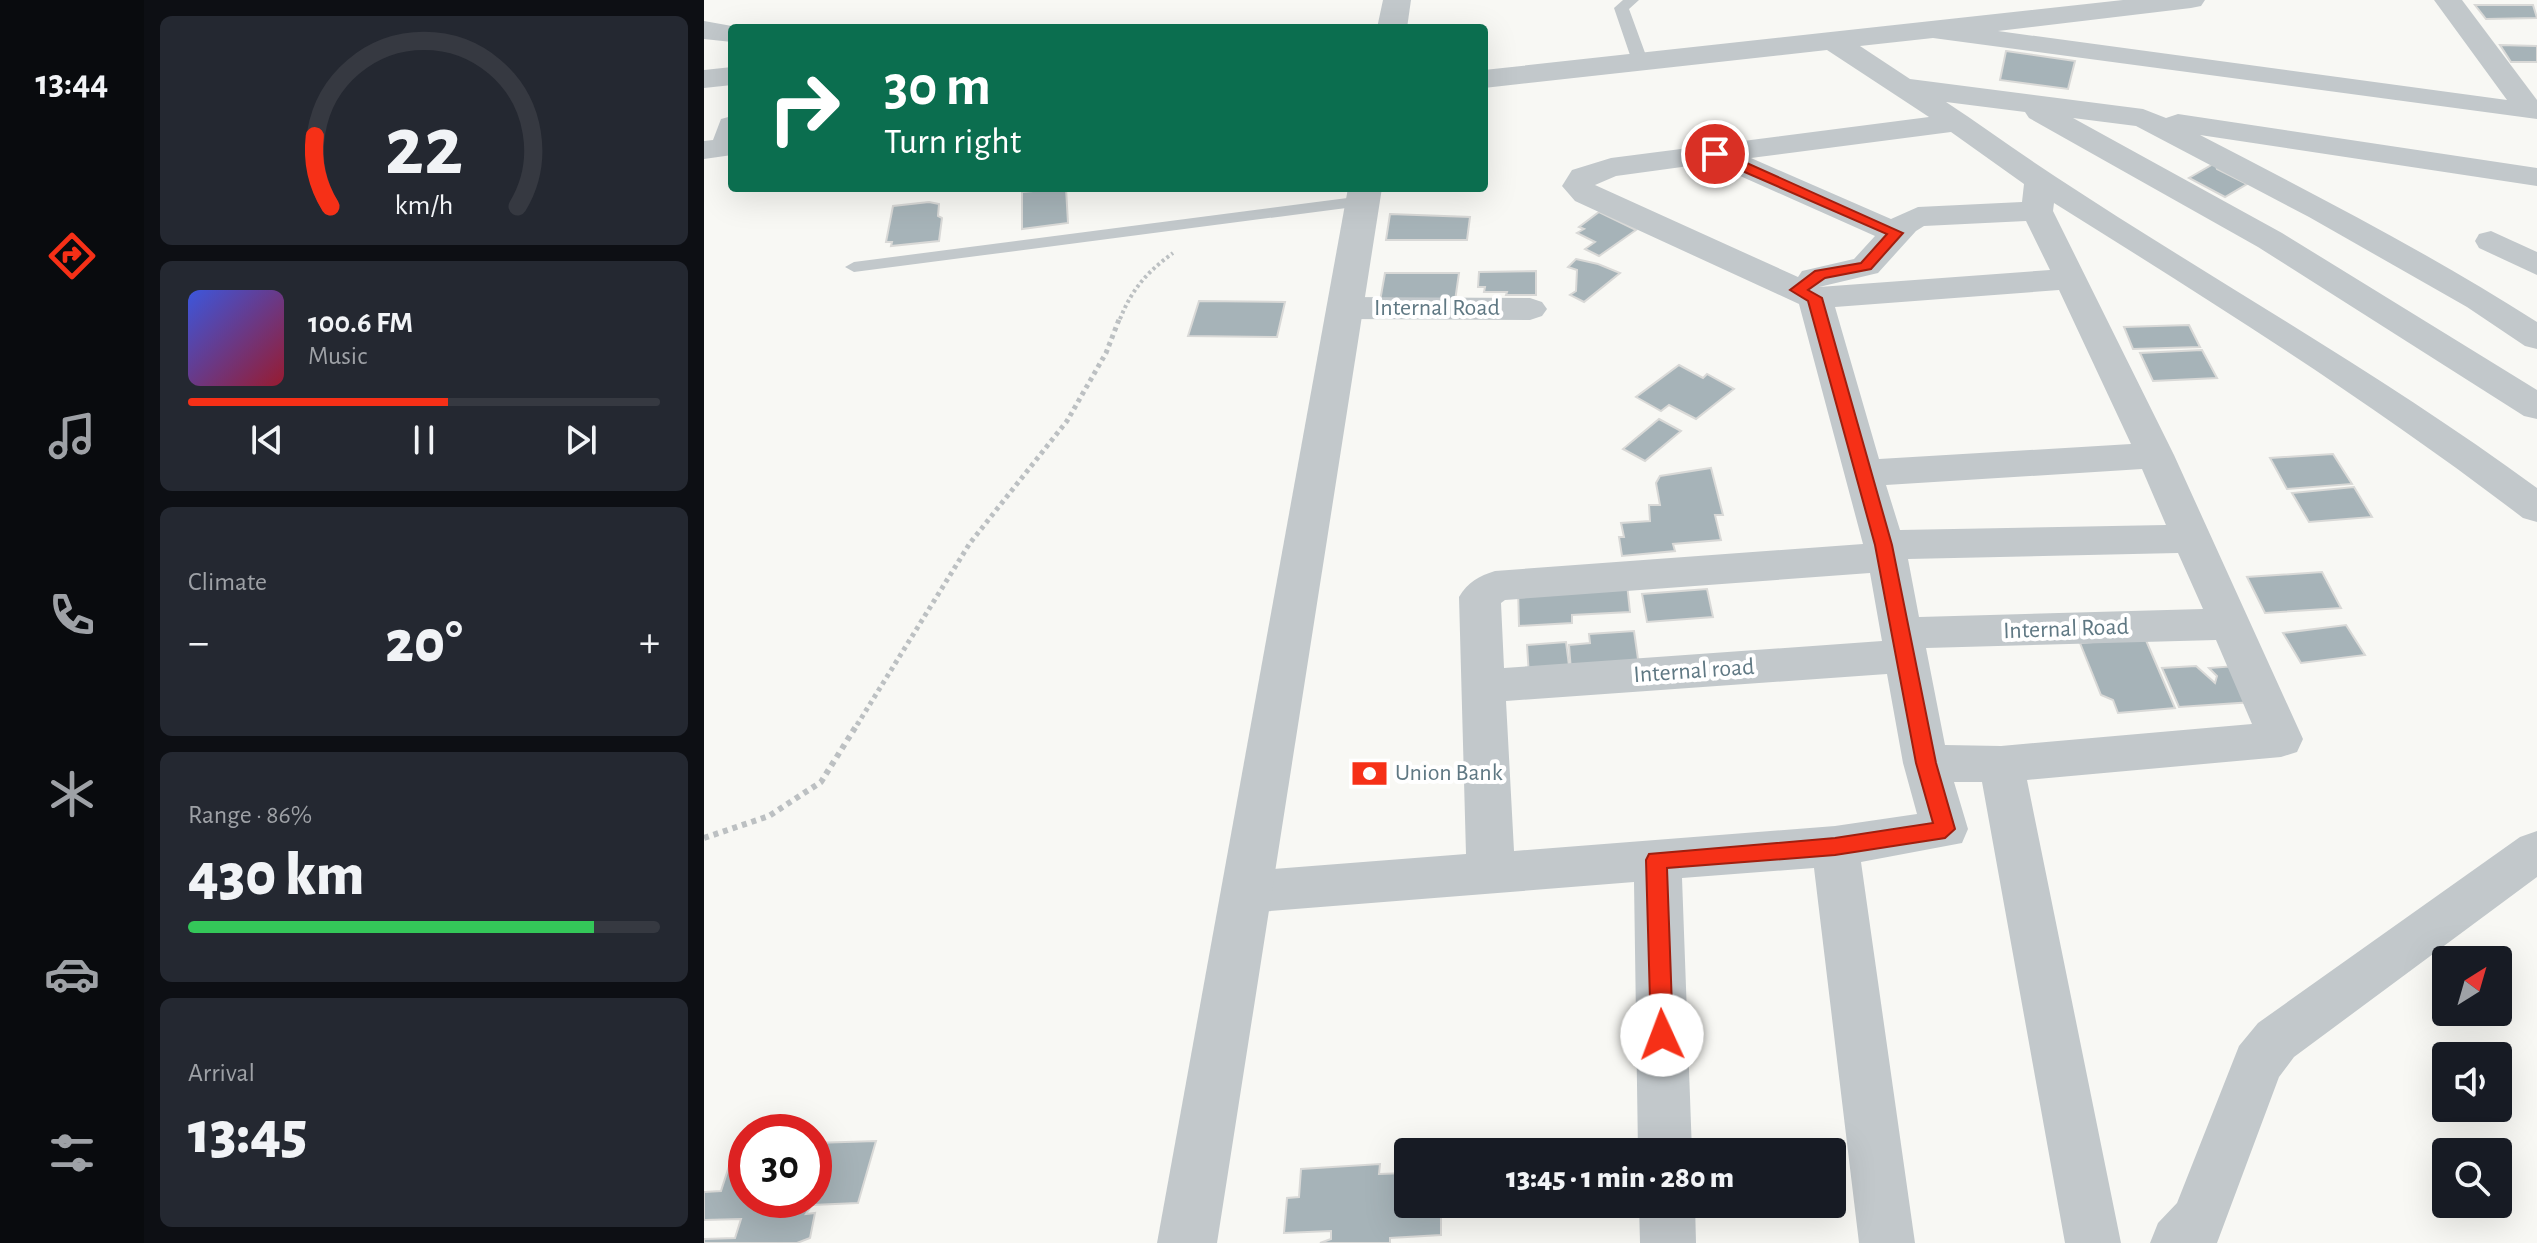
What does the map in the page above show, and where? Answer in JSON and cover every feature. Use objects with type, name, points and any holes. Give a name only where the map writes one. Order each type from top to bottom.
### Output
[{"type":"street","points":[[1393,24],[1397,0]]},
{"type":"street","points":[[1488,79],[1830,39],[1937,31],[2191,0]]},
{"type":"street","points":[[2448,0],[2534,116]]},
{"type":"street","points":[[704,30],[728,33]]},
{"type":"street","points":[[1937,31],[2534,116]]},
{"type":"street","points":[[1830,39],[1960,122],[2039,196],[2379,391],[2537,508]]},
{"type":"street","points":[[704,79],[728,76]]},
{"type":"street","points":[[1902,87],[2143,118],[2537,177]]},
{"type":"street","points":[[2025,102],[2270,240],[2537,407]]},
{"type":"street","points":[[2143,118],[2320,210],[2479,300],[2537,338]]},
{"type":"street","points":[[1960,122],[1602,169],[1583,177],[1578,186],[1586,194],[1806,294],[2071,279]]},
{"type":"street","points":[[704,150],[726,147],[728,140]]},
{"type":"street","points":[[1715,154],[1896,233]]},
{"type":"street","points":[[1187,1243],[1364,194]]},
{"type":"street","points":[[1806,294],[1820,274],[1866,266],[1909,219],[2039,196]]},
{"type":"street","points":[[1926,763],[2001,764],[2281,739],[2155,455],[2071,279],[2039,196]]},
{"type":"street","points":[[2491,241],[2537,265]]},
{"type":"street","points":[[1246,892],[1835,846],[1945,829],[1926,763],[1885,551],[1806,294]]},
{"type":"street","name":"Internal Road","points":[[1345,308],[1530,309]]},
{"type":"street","points":[[1863,473],[2155,455]]},
{"type":"street","points":[[1491,875],[1480,597],[1495,586],[1885,551],[2193,539]]},
{"type":"street","name":"Internal Road","points":[[1904,645],[2230,624]]},
{"type":"street","name":"Internal road","points":[[1483,686],[1904,645]]},
{"type":"street","points":[[2001,764],[2093,1243]]},
{"type":"street","points":[[1835,846],[1887,1243]]},
{"type":"street","points":[[2178,1243],[2198,1222],[2258,1063],[2276,1040],[2537,851]]},
{"type":"street","points":[[1657,860],[1665,1138]]},
{"type":"street","points":[[1667,1218],[1668,1243]]},
{"type":"lane","points":[[1632,0],[1621,8],[1640,61]]},
{"type":"lane","points":[[854,267],[1221,220],[1364,194]]},
{"type":"path","points":[[704,838],[769,816],[821,782],[970,543],[1067,421],[1106,353],[1130,293],[1139,280],[1221,220]]},
{"type":"building","points":[[2475,5],[2533,5],[2537,18],[2486,19]]},
{"type":"building","points":[[2500,45],[2537,46],[2537,62],[2511,62]]},
{"type":"building","points":[[2006,51],[2075,61],[2068,89],[2000,80]]},
{"type":"building","points":[[2215,163],[2217,169],[2247,184],[2225,197],[2189,178]]},
{"type":"building","points":[[1022,192],[1066,192],[1068,223],[1022,229]]},
{"type":"building","points":[[929,202],[939,204],[938,216],[942,218],[939,241],[891,246],[892,242],[886,242],[893,206]]},
{"type":"building","points":[[1599,212],[1636,230],[1599,256],[1585,249],[1595,242],[1577,233],[1584,229],[1579,227]]},
{"type":"building","points":[[1390,214],[1470,217],[1467,240],[1386,240]]},
{"type":"building","points":[[1576,259],[1620,273],[1584,302],[1570,295],[1576,291],[1577,270],[1568,267]]},
{"type":"building","points":[[1536,271],[1536,295],[1484,292],[1485,287],[1478,287],[1479,272]]},
{"type":"building","points":[[1385,273],[1459,273],[1455,301],[1380,301]]},
{"type":"building","points":[[1199,301],[1285,302],[1277,337],[1188,336]]},
{"type":"building","points":[[2189,325],[2200,347],[2133,349],[2124,327]]},
{"type":"building","points":[[2202,350],[2217,378],[2153,381],[2140,353]]},
{"type":"building","points":[[1679,365],[1703,378],[1707,374],[1734,389],[1696,419],[1669,405],[1661,411],[1636,397]]},
{"type":"building","points":[[1659,419],[1681,431],[1645,461],[1623,449]]},
{"type":"building","points":[[2333,454],[2352,484],[2287,489],[2270,458]]},
{"type":"building","points":[[1711,468],[1723,515],[1715,515],[1721,540],[1673,544],[1675,551],[1622,556],[1619,537],[1624,537],[1621,523],[1650,521],[1649,505],[1660,505],[1656,483],[1660,476]]},
{"type":"building","points":[[2354,487],[2372,517],[2309,522],[2292,493]]},
{"type":"building","points":[[2322,572],[2341,608],[2265,613],[2247,577]]},
{"type":"building","points":[[1627,584],[1630,612],[1572,615],[1572,623],[1519,626],[1518,589]]},
{"type":"building","points":[[1707,589],[1713,617],[1647,622],[1642,594]]},
{"type":"building","points":[[2346,625],[2365,655],[2301,663],[2283,633]]},
{"type":"building","points":[[1634,631],[1639,666],[1571,671],[1569,645],[1590,643],[1589,634]]},
{"type":"building","points":[[2145,638],[2175,708],[2118,713],[2113,700],[2101,695],[2080,643]]},
{"type":"building","points":[[1566,642],[1570,673],[1529,676],[1527,645]]},
{"type":"building","points":[[2196,666],[2215,683],[2217,676],[2209,668],[2236,666],[2253,702],[2179,707],[2162,668]]},
{"type":"building","points":[[876,1141],[858,1203],[832,1204],[832,1142]]},
{"type":"building","points":[[1380,1164],[1379,1174],[1394,1173],[1394,1218],[1441,1218],[1441,1235],[1390,1238],[1390,1243],[1320,1243],[1331,1239],[1331,1231],[1284,1233],[1287,1198],[1299,1197],[1301,1169]]},
{"type":"building","points":[[728,1169],[728,1218],[814,1218],[810,1238],[797,1243],[704,1243],[704,1239],[735,1238],[741,1219],[704,1220],[704,1192],[721,1191]]},
{"type":"place","name":"Union Bank","points":[[1369,773]]},
{"type":"route","points":[[1662,1035],[1657,860],[1835,846],[1945,829],[1926,763],[1884,545],[1815,298],[1798,290],[1820,274],[1866,266],[1896,233],[1715,154]]}]
